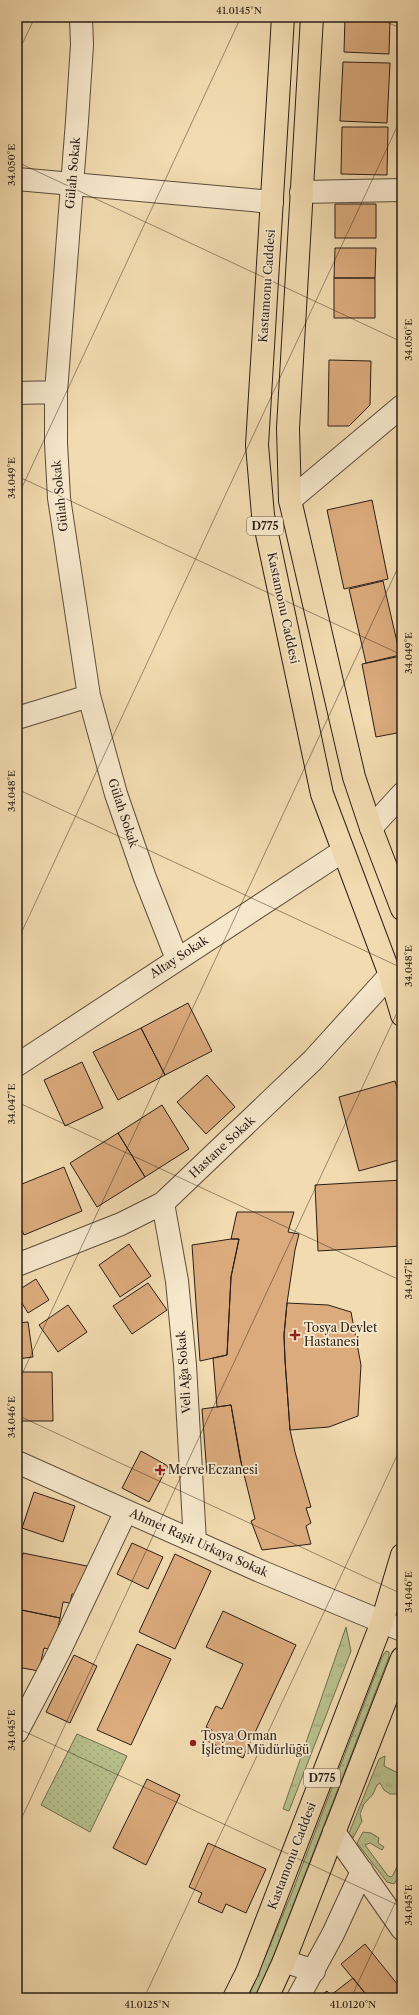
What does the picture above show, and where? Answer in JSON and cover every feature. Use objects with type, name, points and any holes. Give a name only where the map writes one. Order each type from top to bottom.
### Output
[{"type":"main road","name":"Kastamonu Caddesi","points":[[283,17],[257,445],[258,479],[263,515],[322,794],[342,851],[390,976],[402,1016]]},
{"type":"main road","name":"D775","points":[[312,17],[288,428],[290,500],[354,777],[371,828],[402,909]]},
{"type":"main road","name":"Kastamonu Caddesi","points":[[234,1998],[247,1972],[382,1622],[402,1555]]},
{"type":"main road","name":"D775","points":[[267,1998],[284,1961],[402,1658]]},
{"type":"street","name":"Gülah Sokak","points":[[81,17],[82,45],[56,392],[56,443],[59,498],[89,696],[116,794],[145,878],[177,959]]},
{"type":"street","points":[[17,179],[272,202]]},
{"type":"street","points":[[301,192],[402,190]]},
{"type":"street","points":[[17,393],[56,392]]},
{"type":"street","points":[[290,500],[402,406]]},
{"type":"street","points":[[17,718],[89,696]]},
{"type":"street","points":[[371,828],[402,794]]},
{"type":"street","name":"Altay Sokak","points":[[17,1065],[342,851]]},
{"type":"street","name":"Hastane Sokak","points":[[17,1265],[121,1224],[163,1203],[313,1060],[390,976]]},
{"type":"street","name":"Veli Ağa Sokak","points":[[163,1203],[177,1281],[185,1365],[195,1542]]},
{"type":"street","name":"Ahmet Raşit Urkaya Sokak","points":[[17,1462],[195,1542],[402,1630]]},
{"type":"street","points":[[17,1732],[58,1654],[126,1511]]},
{"type":"street","points":[[334,1832],[402,1929]]},
{"type":"street","points":[[298,1998],[314,1970],[362,1871]]},
{"type":"street","points":[[284,1961],[314,1970]]},
{"type":"green space","points":[[346,1627],[351,1651],[289,1811],[283,1809]]},
{"type":"green space","points":[[386,1651],[389,1652],[389,1657],[261,1988],[256,1998],[248,1998],[291,1895],[382,1657]]},
{"type":"green space","points":[[77,1734],[127,1756],[90,1832],[41,1805]]},
{"type":"green space","points":[[385,1756],[384,1766],[402,1775],[402,1794],[390,1794],[384,1790],[380,1783],[377,1785],[373,1794],[364,1804],[360,1814],[362,1821],[353,1838],[349,1833],[379,1759]]},
{"type":"green space","points":[[363,1832],[371,1833],[379,1838],[378,1843],[384,1847],[382,1850],[370,1843],[365,1845],[388,1876],[391,1877],[393,1875],[402,1856],[402,1872],[394,1884],[387,1882],[357,1843]]},
{"type":"building","points":[[345,17],[390,19],[389,54],[344,52]]},
{"type":"building","points":[[343,62],[390,63],[387,123],[340,121]]},
{"type":"building","points":[[342,127],[388,127],[387,175],[341,174]]},
{"type":"building","points":[[335,204],[376,204],[376,238],[335,238]]},
{"type":"building","points":[[335,248],[376,248],[375,278],[334,278]]},
{"type":"building","points":[[334,278],[375,278],[375,318],[334,318]]},
{"type":"building","points":[[329,360],[371,361],[370,405],[349,426],[328,426]]},
{"type":"building","points":[[372,500],[388,579],[344,589],[327,510]]},
{"type":"building","points":[[383,581],[400,655],[366,663],[349,589]]},
{"type":"building","points":[[401,656],[402,732],[376,737],[362,664]]},
{"type":"building","points":[[188,1003],[212,1051],[165,1075],[141,1028]]},
{"type":"building","points":[[141,1028],[165,1075],[118,1100],[93,1052]]},
{"type":"building","points":[[82,1062],[103,1108],[65,1126],[44,1080]]},
{"type":"building","points":[[207,1075],[235,1107],[206,1134],[177,1102]]},
{"type":"building","points":[[395,1081],[402,1106],[402,1159],[359,1171],[339,1097]]},
{"type":"building","points":[[162,1105],[189,1149],[145,1177],[118,1133]]},
{"type":"building","points":[[118,1133],[145,1177],[97,1207],[70,1163]]},
{"type":"building","points":[[64,1167],[82,1211],[24,1235],[17,1219],[17,1186]]},
{"type":"building","points":[[402,1180],[402,1246],[318,1251],[315,1185]]},
{"type":"building","points":[[237,1212],[294,1212],[288,1232],[299,1234],[287,1303],[284,1335],[290,1430],[311,1507],[306,1508],[311,1523],[306,1526],[311,1544],[262,1550],[251,1521],[255,1519],[240,1458],[231,1405],[217,1407],[213,1358],[227,1355],[231,1277],[239,1239],[231,1239]]},
{"type":"building","points":[[239,1239],[231,1277],[227,1355],[200,1361],[192,1245]]},
{"type":"building","points":[[129,1244],[151,1276],[120,1297],[99,1265]]},
{"type":"building","points":[[36,1279],[49,1300],[28,1313],[17,1295],[17,1291]]},
{"type":"building","points":[[148,1283],[167,1310],[132,1334],[113,1306]]},
{"type":"building","points":[[287,1303],[328,1305],[351,1312],[361,1365],[358,1416],[329,1427],[290,1430],[284,1335]]},
{"type":"building","points":[[68,1305],[87,1332],[58,1352],[39,1325]]},
{"type":"building","points":[[28,1322],[33,1357],[17,1359],[17,1323]]},
{"type":"building","points":[[17,1372],[52,1372],[53,1421],[17,1421]]},
{"type":"building","points":[[231,1405],[242,1467],[207,1474],[202,1409]]},
{"type":"building","points":[[141,1451],[168,1466],[149,1502],[122,1488]]},
{"type":"building","points":[[34,1492],[75,1506],[63,1542],[22,1528]]},
{"type":"building","points":[[132,1543],[163,1557],[148,1589],[117,1574]]},
{"type":"building","points":[[23,1553],[87,1566],[83,1587],[76,1595],[72,1594],[70,1603],[63,1602],[60,1618],[17,1609],[17,1567],[20,1568]]},
{"type":"building","points":[[175,1554],[211,1571],[175,1649],[139,1632]]},
{"type":"building","points":[[17,1609],[60,1618],[53,1650],[44,1648],[39,1671],[17,1667]]},
{"type":"building","points":[[223,1611],[296,1645],[243,1758],[207,1741],[212,1730],[206,1727],[216,1706],[222,1709],[243,1664],[206,1647]]},
{"type":"building","points":[[137,1644],[171,1659],[131,1745],[97,1730]]},
{"type":"building","points":[[74,1655],[97,1666],[70,1723],[46,1712]]},
{"type":"building","points":[[147,1779],[180,1795],[146,1865],[113,1848]]},
{"type":"building","points":[[208,1843],[266,1869],[246,1913],[226,1904],[222,1913],[198,1902],[202,1893],[189,1887]]},
{"type":"building","points":[[365,1944],[402,1990],[402,1998],[369,1998],[341,1964]]},
{"type":"building","points":[[353,1978],[369,1998],[333,1998],[331,1995]]},
{"type":"building","points":[[327,1991],[333,1998],[317,1998]]},
{"type":"place","name":"Tosya Devlet Hastanesi","points":[[295,1335]]},
{"type":"place","name":"Merve Eczanesi","points":[[160,1470]]},
{"type":"place","name":"Tosya Orman İşletme Müdürlüğü","points":[[193,1743]]}]
